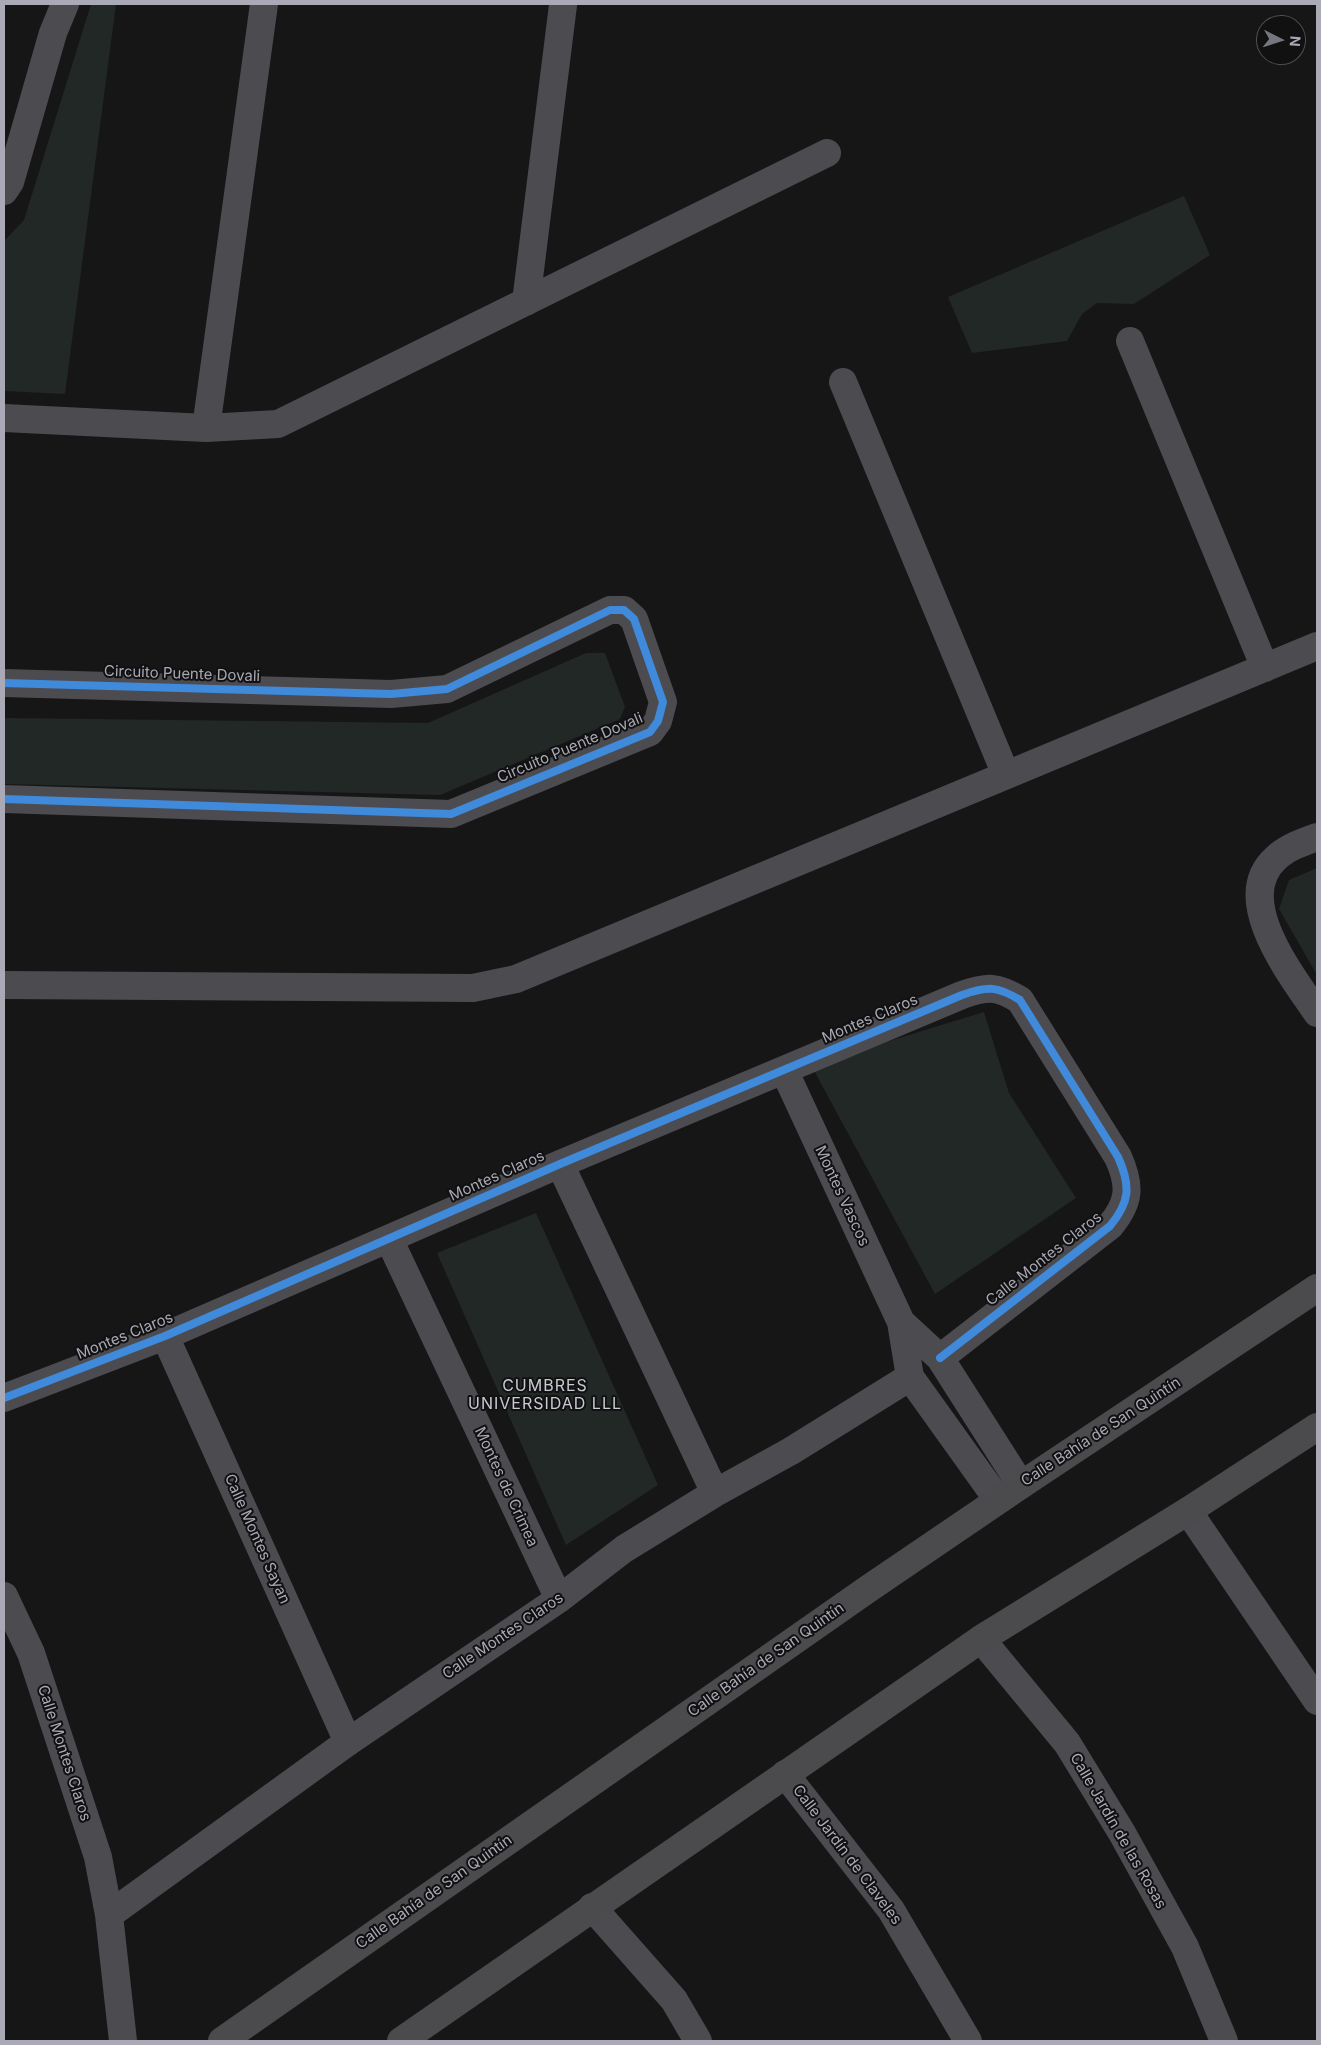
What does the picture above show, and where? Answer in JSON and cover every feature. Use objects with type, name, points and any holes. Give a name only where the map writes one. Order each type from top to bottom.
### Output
[{"type":"street","points":[[4,192],[10,182],[53,33],[65,4]]},
{"type":"street","points":[[206,428],[264,4]]},
{"type":"street","points":[[526,302],[563,5]]},
{"type":"street","points":[[4,418],[206,428],[278,424],[828,153]]},
{"type":"street","points":[[1130,341],[1265,668]]},
{"type":"street","points":[[843,382],[1006,776]]},
{"type":"street","name":"Circuito Puente Dovali","points":[[4,684],[391,694],[447,689],[610,610],[624,610],[634,619],[663,702],[658,721],[650,732],[451,814],[4,799]]},
{"type":"street","points":[[4,986],[473,988],[516,979],[1317,646]]},
{"type":"street","points":[[1317,837],[1293,846],[1275,859],[1265,874],[1260,907],[1270,939],[1317,1013]]},
{"type":"street","name":"Montes Claros","points":[[4,1398],[165,1336],[560,1164],[982,988],[1002,989]]},
{"type":"street","name":"Calle Montes Claros","points":[[940,1358],[1110,1226],[1122,1212],[1127,1193],[1126,1175],[1118,1157],[1020,1000],[1002,989]]},
{"type":"street","name":"Montes Vascos","points":[[784,1070],[901,1322],[910,1377],[998,1500]]},
{"type":"street","points":[[560,1164],[716,1493]]},
{"type":"street","name":"Montes de Crimea","points":[[389,1239],[559,1599]]},
{"type":"street","name":"Calle Bahía de San Quintín","points":[[222,2041],[1020,1484],[1317,1288]]},
{"type":"street","name":"Montes Vascos","points":[[901,1322],[940,1358],[1020,1484]]},
{"type":"street","name":"Calle Montes Sayan","points":[[165,1336],[348,1742]]},
{"type":"street","name":"Calle Montes Claros","points":[[109,1915],[348,1742],[559,1599],[624,1549],[716,1493],[791,1451],[910,1377]]},
{"type":"street","points":[[406,2040],[592,1907],[980,1639],[1188,1511],[1317,1427]]},
{"type":"street","points":[[1188,1511],[1317,1701]]},
{"type":"street","name":"Calle Montes Claros","points":[[4,1596],[31,1653],[98,1857],[109,1915],[124,2041]]},
{"type":"street","name":"Calle Jardín de las Rosas","points":[[980,1639],[1067,1743],[1117,1825],[1185,1947],[1224,2041]]},
{"type":"street","name":"Calle Jardín de Claveles","points":[[785,1774],[891,1910],[968,2041]]},
{"type":"street","points":[[592,1907],[674,2000],[698,2041]]},
{"type":"shaded area","points":[[91,4],[116,4],[65,394],[4,391],[4,241],[24,220]]},
{"type":"shaded area","points":[[1184,196],[1210,255],[1134,304],[1097,303],[1082,314],[1067,341],[972,353],[948,297]]},
{"type":"shaded area","points":[[586,653],[605,653],[625,707],[620,719],[440,795],[4,784],[4,718],[428,723]]},
{"type":"shaded area","points":[[1317,868],[1317,975],[1279,909],[1289,880]]},
{"type":"shaded area","points":[[984,1012],[1009,1093],[1076,1198],[935,1294],[811,1065]]},
{"type":"shaded area","points":[[536,1213],[658,1485],[566,1545],[437,1253]]},
{"type":"cycle path","points":[[4,683],[391,694],[447,689],[610,610],[624,610],[634,619],[663,702],[658,721],[650,732],[451,814],[4,799]]},
{"type":"cycle path","points":[[4,1398],[165,1336],[560,1164],[962,995],[979,990],[992,989],[1005,992],[1020,1000],[1118,1157],[1125,1177],[1125,1201],[1122,1209],[1110,1226],[940,1358]]},
{"type":"district","name":"CUMBRES UNIVERSIDAD LLL","points":[[545,1395]]}]
